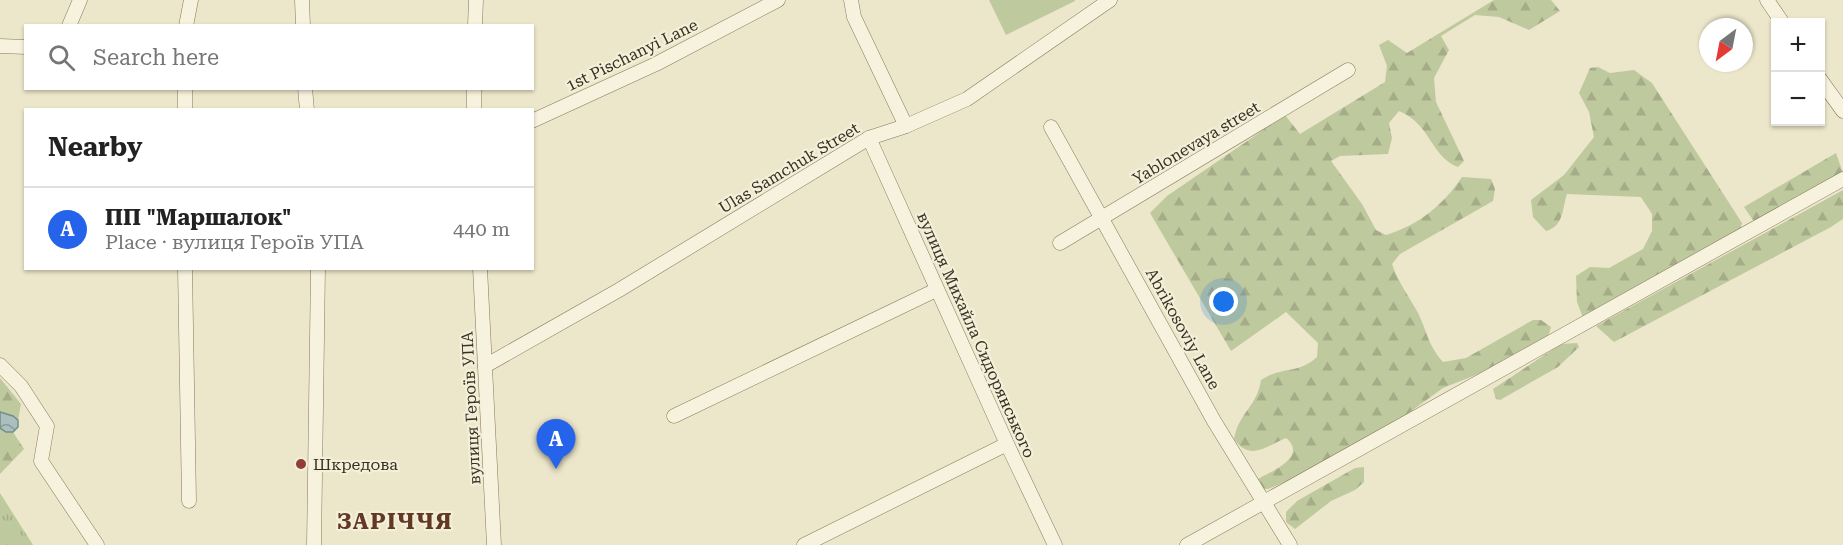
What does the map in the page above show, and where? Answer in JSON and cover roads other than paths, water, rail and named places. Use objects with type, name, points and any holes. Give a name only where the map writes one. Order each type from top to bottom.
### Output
[{"type":"street","points":[[70,24],[80,0]]},
{"type":"street","points":[[186,24],[191,0]]},
{"type":"street","points":[[302,0],[303,24]]},
{"type":"street","points":[[475,24],[476,0]]},
{"type":"street","name":"1st Pischanyi Lane","points":[[534,120],[656,64],[778,0]]},
{"type":"street","points":[[851,0],[854,17],[906,126]]},
{"type":"street","name":"Ulas Samchuk Street","points":[[486,366],[619,290],[869,138],[906,126],[967,99],[1110,0]]},
{"type":"street","points":[[1767,0],[1779,18]]},
{"type":"street","points":[[0,46],[24,47]]},
{"type":"street","name":"Yablonevaya street","points":[[1060,243],[1348,70]]},
{"type":"street","points":[[1825,85],[1843,111]]},
{"type":"street","points":[[185,90],[185,108]]},
{"type":"street","points":[[305,90],[307,108]]},
{"type":"street","points":[[474,90],[474,108]]},
{"type":"street","name":"Abrikosoviy Lane","points":[[1051,127],[1262,502],[1271,512],[1290,545]]},
{"type":"street","name":"вулиця Михайла Сидорянського","points":[[869,138],[1006,444],[1055,545]]},
{"type":"street","points":[[1187,545],[1460,395],[1843,179]]},
{"type":"street","points":[[185,270],[189,501]]},
{"type":"street","points":[[312,544],[318,270]]},
{"type":"street","name":"вулиця Героїв УПА","points":[[480,270],[494,545]]},
{"type":"street","points":[[675,416],[936,290]]},
{"type":"street","points":[[0,365],[21,386],[47,426],[41,461],[97,545]]},
{"type":"street","points":[[804,545],[1006,444]]},
{"type":"water","points":[[0,412],[18,420],[18,427],[13,432],[6,432],[0,428]]},
{"type":"place","name":"Шкредова","points":[[301,464]]},
{"type":"place","name":"ПП \"Маршалок\"","points":[[556,469]]},
{"type":"district","name":"ЗАРІЧЧЯ","points":[[395,521]]}]
